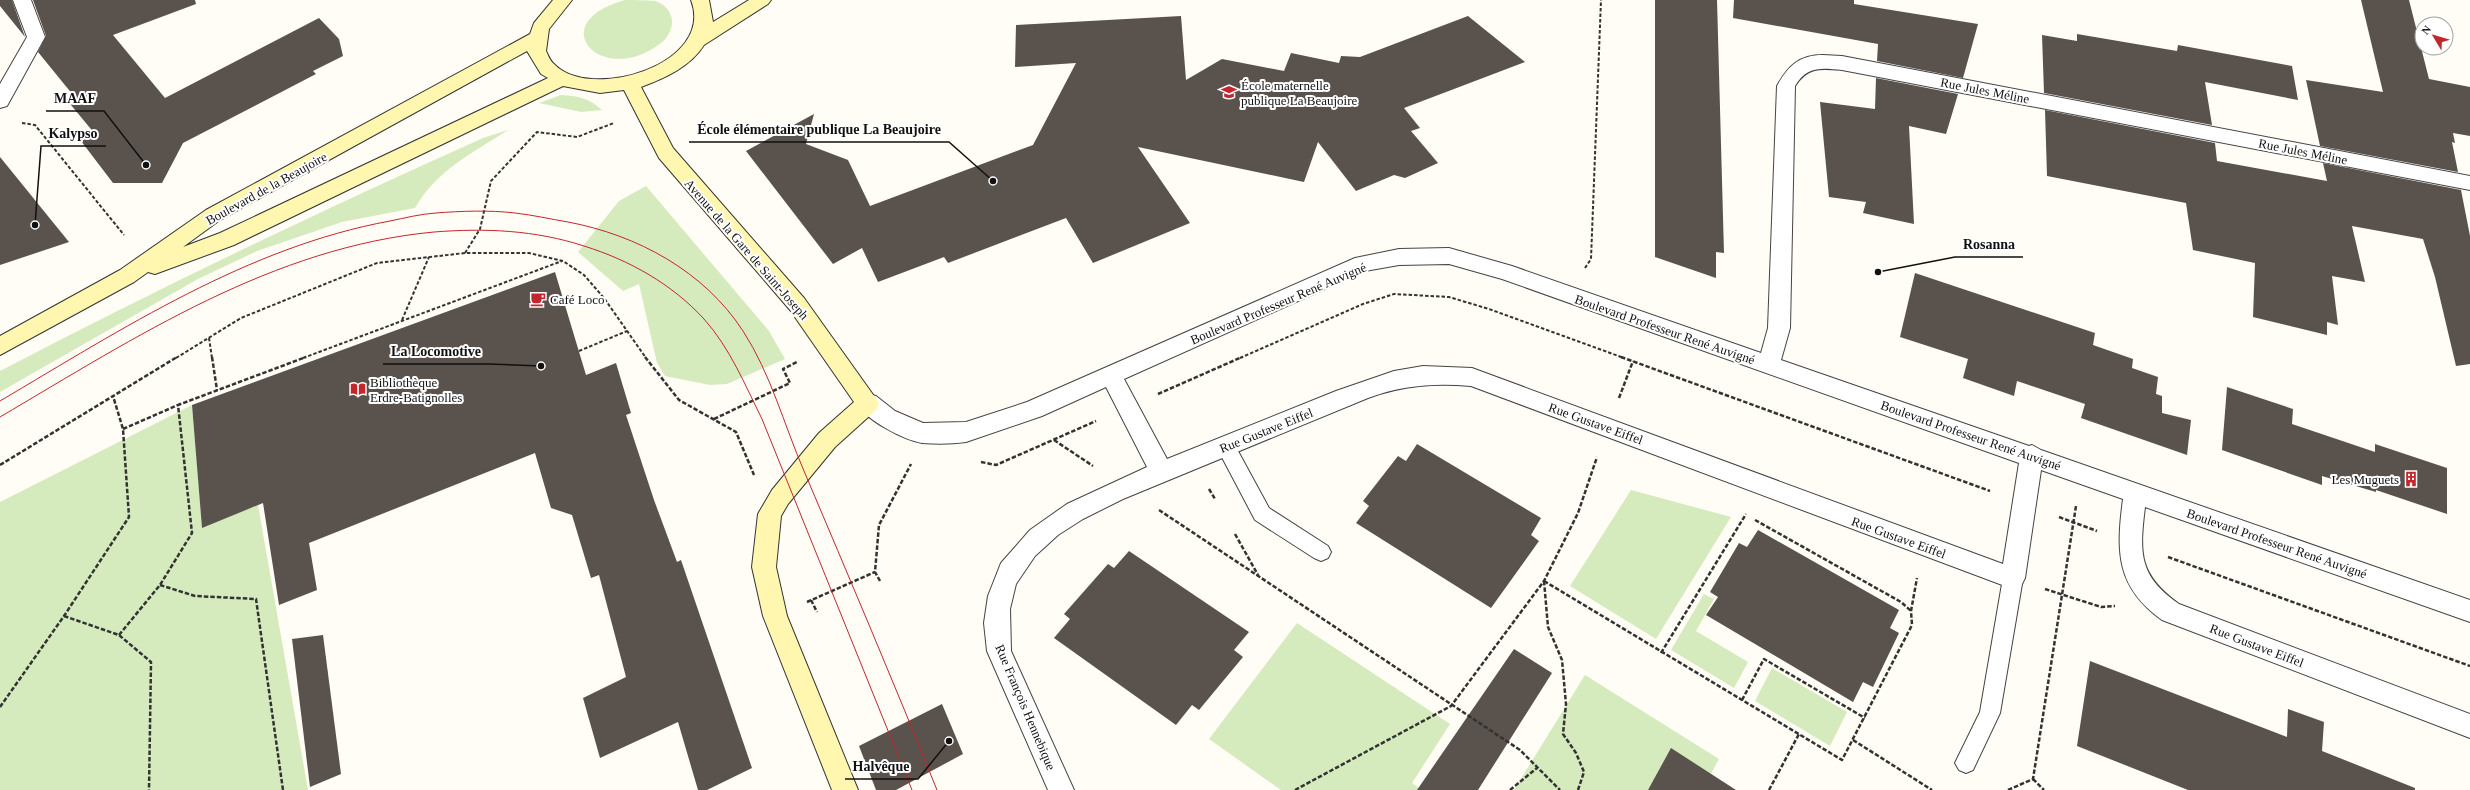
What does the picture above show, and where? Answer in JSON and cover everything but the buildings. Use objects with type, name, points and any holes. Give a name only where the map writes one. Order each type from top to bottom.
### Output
[{"type":"main road","points":[[563,0],[543,21],[537,38],[537,49],[541,61],[549,70],[561,79],[594,87],[630,83],[668,68],[684,56],[698,40],[762,0]]},
{"type":"main road","points":[[698,40],[705,18],[700,0]]},
{"type":"main road","name":"Boulevard de la Beaujoire","points":[[0,346],[127,276],[214,215],[537,38]]},
{"type":"main road","points":[[127,276],[227,239],[561,79]]},
{"type":"main road","name":"Avenue de la Gare de Saint-Joseph","points":[[630,83],[643,112],[666,153],[797,304],[868,403]]},
{"type":"main road","points":[[845,790],[776,616],[764,567],[770,514],[788,486],[828,440],[868,403]]},
{"type":"street","points":[[0,102],[36,37],[22,0]]},
{"type":"street","name":"Rue Jules Méline","points":[[1769,365],[1779,328],[1786,86],[1800,65],[1811,62],[1842,63],[2470,183]]},
{"type":"street","name":"Boulevard Professeur René Auvigné","points":[[868,403],[887,418],[921,433],[953,434],[1010,419],[1111,376],[1362,264],[1399,257],[1449,256],[1568,295],[2081,473],[2470,611]]},
{"type":"street","name":"Rue Gustave Eiffel","points":[[1161,471],[1395,380],[1439,375],[1472,377],[2013,578]]},
{"type":"street","points":[[1111,376],[1161,471]]},
{"type":"street","points":[[2013,578],[2032,456]]},
{"type":"street","name":"Rue François Hennebique","points":[[1061,790],[999,651],[996,630],[998,595],[1011,568],[1026,548],[1048,527],[1075,510],[1161,471]]},
{"type":"street","name":"Rue Gustave Eiffel","points":[[2135,492],[2129,543],[2132,566],[2140,584],[2156,603],[2171,612],[2470,726]]},
{"type":"lane","points":[[1225,446],[1262,514],[1321,552]]},
{"type":"lane","points":[[1966,763],[1990,713],[2013,578]]},
{"type":"path","points":[[1568,295],[1591,259],[1601,0]]},
{"type":"path","points":[[465,253],[480,230],[492,181],[537,132],[577,137],[643,112]]},
{"type":"path","points":[[21,122],[35,126],[124,235]]},
{"type":"path","points":[[0,465],[241,318],[377,263],[465,253],[529,252],[563,261],[584,275],[604,298],[626,331],[679,400],[736,432],[770,514]]},
{"type":"path","points":[[402,321],[429,257]]},
{"type":"path","points":[[123,430],[178,405],[217,390],[563,261]]},
{"type":"path","points":[[579,351],[626,331]]},
{"type":"path","points":[[209,338],[217,390]]},
{"type":"path","points":[[714,419],[790,383],[783,369],[828,348]]},
{"type":"path","points":[[1295,790],[1451,706],[1544,581],[1578,513],[1633,361]]},
{"type":"path","points":[[0,707],[64,616],[129,517],[123,430],[113,396]]},
{"type":"path","points":[[119,635],[160,585],[192,533],[178,405]]},
{"type":"path","points":[[880,581],[876,572],[880,525],[909,470],[921,433]]},
{"type":"path","points":[[1054,440],[1451,706],[1520,750],[1560,790]]},
{"type":"path","points":[[2033,779],[2081,473]]},
{"type":"path","points":[[1544,581],[1661,653],[1842,760],[1912,625],[1912,611],[1901,602],[1731,506],[1738,476]]},
{"type":"path","points":[[1661,653],[1746,514]]},
{"type":"path","points":[[776,616],[876,572]]},
{"type":"path","points":[[2013,578],[2101,607],[2156,603]]},
{"type":"path","points":[[1544,581],[1548,627],[1562,660],[1566,704],[1563,734],[1576,753],[1584,772],[1578,790]]},
{"type":"path","points":[[160,585],[194,596],[256,599],[283,790]]},
{"type":"path","points":[[811,600],[817,612]]},
{"type":"path","points":[[64,616],[119,635],[151,662],[149,790]]},
{"type":"path","points":[[1742,700],[1764,659],[1865,718]]},
{"type":"path","points":[[1769,790],[1800,734]]},
{"type":"path","points":[[1853,740],[1932,790]]},
{"type":"path","points":[[1510,790],[1537,768]]},
{"type":"path","points":[[2008,790],[2033,779]]},
{"type":"path","points":[[2033,779],[2044,790]]},
{"type":"green space","points":[[625,0],[655,1],[662,4],[667,9],[672,20],[670,32],[661,43],[639,55],[619,59],[602,56],[589,47],[584,36],[587,23],[600,10]]},
{"type":"green space","points":[[561,95],[583,98],[602,110],[581,112],[539,103]]},
{"type":"green space","points":[[508,130],[468,155],[444,173],[424,195],[415,208],[342,222],[257,251],[198,279],[0,392],[0,371],[60,340],[300,222],[483,138]]},
{"type":"green space","points":[[646,186],[769,331],[785,359],[727,384],[710,385],[665,376],[657,363],[639,284],[623,291],[578,252],[619,201]]},
{"type":"green space","points":[[192,405],[202,527],[258,505],[308,790],[0,790],[0,502]]},
{"type":"green space","points":[[1631,490],[1731,517],[1656,639],[1570,586]]},
{"type":"green space","points":[[1704,594],[1714,599],[1696,631],[1748,662],[1734,688],[1671,650]]},
{"type":"green space","points":[[1297,623],[1450,724],[1412,783],[1422,790],[1281,790],[1209,739]]},
{"type":"green space","points":[[1772,668],[1847,712],[1830,746],[1755,701]]},
{"type":"green space","points":[[1585,675],[1719,759],[1702,790],[1514,790]]},
{"type":"tram line","points":[[0,401],[140,319],[236,270],[286,250],[337,233],[424,214],[486,211],[522,214],[568,222],[619,236],[643,246],[667,259],[709,290],[727,310],[753,347],[762,365],[797,454],[937,790]]},
{"type":"tram line","points":[[0,417],[103,356],[208,300],[262,276],[317,256],[375,241],[434,232],[491,230],[547,236],[584,246],[617,258],[664,284],[692,306],[713,330],[729,354],[762,419],[912,790]]},
{"type":"place","name":"École maternelle publique La Beaujoire","points":[[1229,92]]},
{"type":"place","name":"MAAF","points":[[146,165]]},
{"type":"place","name":"École élémentaire publique La Beaujoire","points":[[993,181]]},
{"type":"place","name":"Kalypso","points":[[35,225]]},
{"type":"place","name":"Rosanna","points":[[1878,272]]},
{"type":"place","name":"Café Loco","points":[[538,299]]},
{"type":"place","name":"La Locomotive","points":[[541,366]]},
{"type":"place","name":"Bibliothèque Erdre-Batignolles","points":[[358,389]]},
{"type":"place","name":"Les Muguets","points":[[2411,479]]},
{"type":"place","name":"Halvêque","points":[[949,741]]}]
